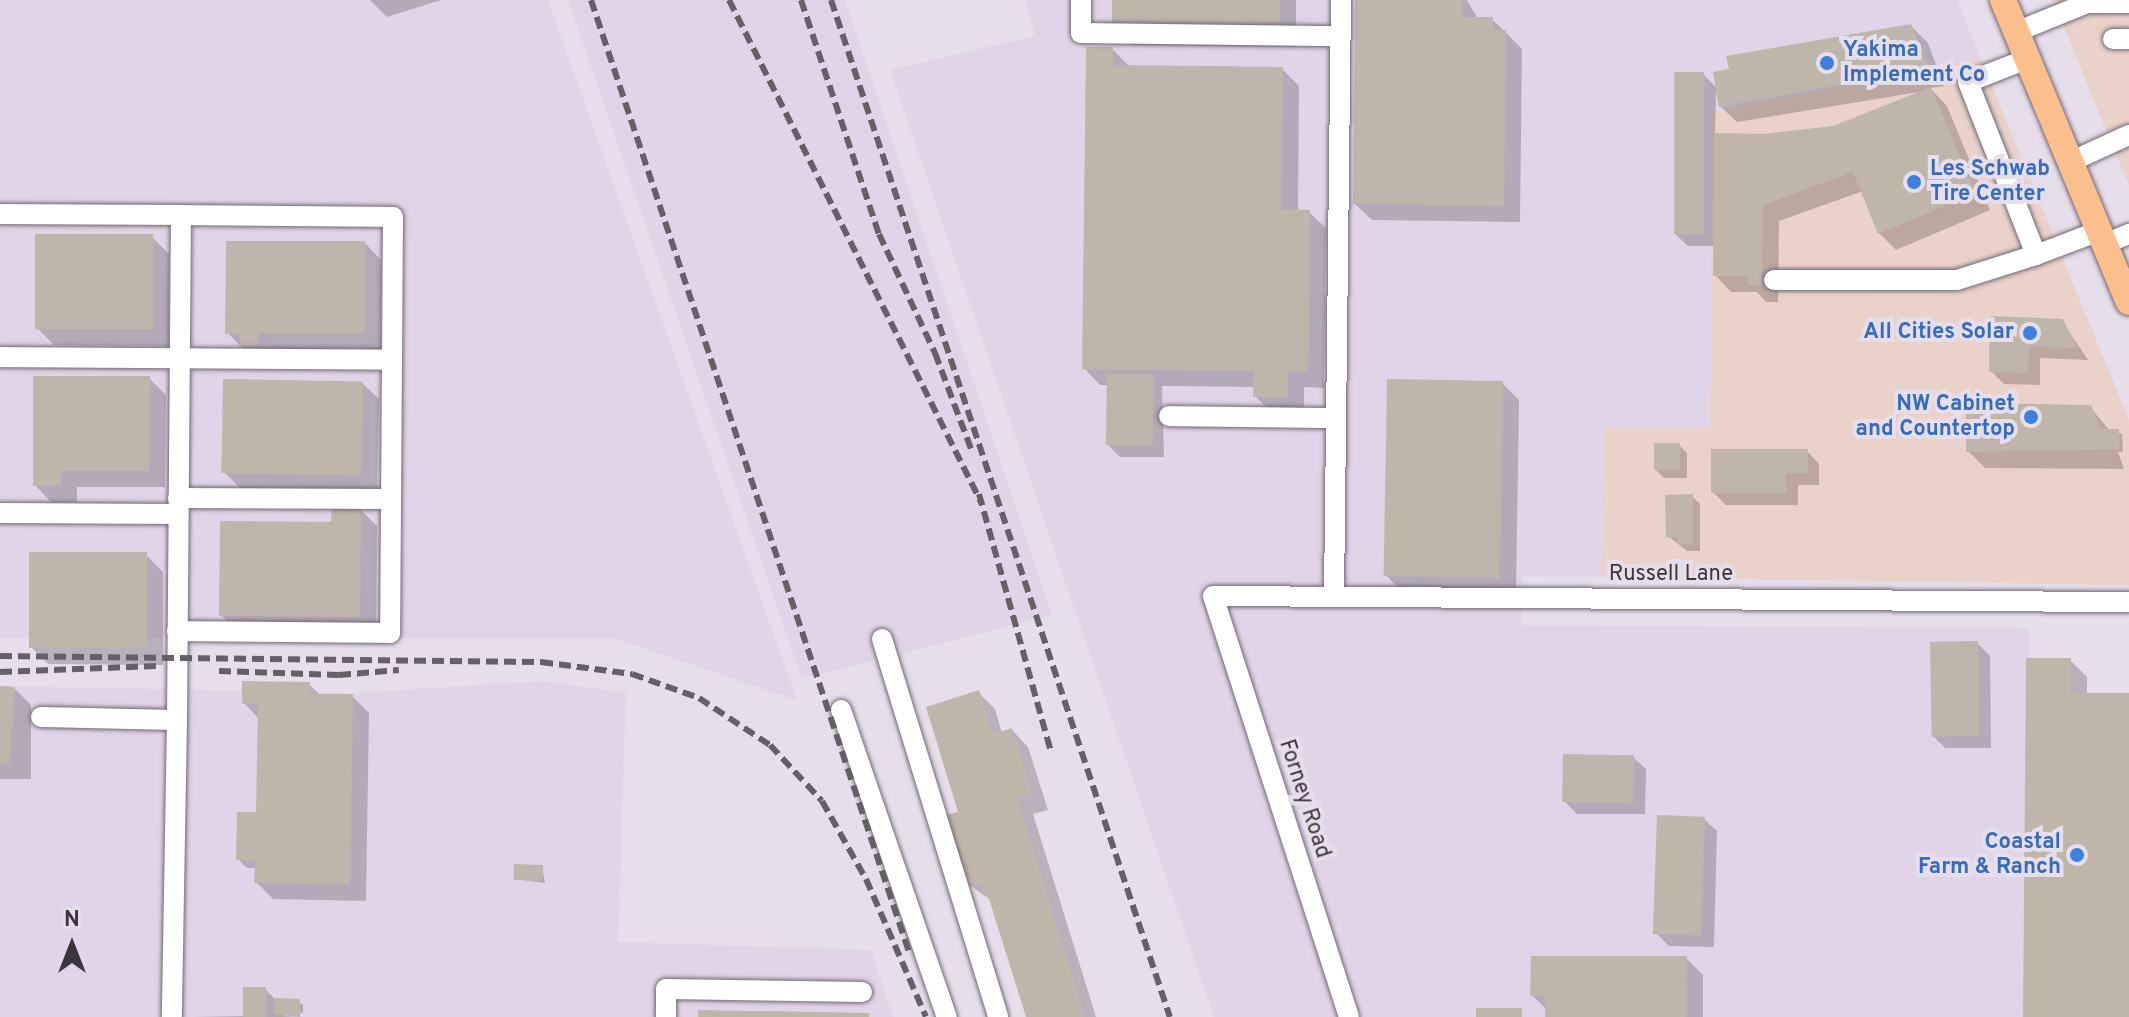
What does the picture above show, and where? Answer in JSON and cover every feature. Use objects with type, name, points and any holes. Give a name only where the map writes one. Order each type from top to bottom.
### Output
[{"type":"main road","points":[[2003,0],[2070,162],[2111,236],[2129,302]]},
{"type":"street","points":[[1081,0],[1081,33],[1341,36]]},
{"type":"street","points":[[1334,597],[1341,0]]},
{"type":"street","points":[[2016,32],[2087,3],[2129,3]]},
{"type":"street","points":[[2027,59],[1968,82],[2036,255]]},
{"type":"street","points":[[2070,162],[2129,135]]},
{"type":"street","points":[[0,214],[393,217],[390,633],[177,631]]},
{"type":"street","points":[[172,1017],[181,215]]},
{"type":"street","points":[[1774,280],[1957,280],[2111,236]]},
{"type":"street","points":[[0,357],[392,360]]},
{"type":"street","points":[[1169,416],[1336,418]]},
{"type":"street","points":[[0,513],[391,499]]},
{"type":"street","name":"Russell Lane","points":[[1213,596],[2129,602]]},
{"type":"street","name":"Forney Road","points":[[1213,596],[1349,1017]]},
{"type":"street","points":[[882,639],[998,1017]]},
{"type":"street","points":[[841,710],[947,1017]]},
{"type":"street","points":[[41,717],[177,720]]},
{"type":"street","points":[[666,1017],[666,989],[862,992]]},
{"type":"shaded area","points":[[0,0],[548,0],[797,700],[616,639],[0,638]]},
{"type":"shaded area","points":[[568,0],[845,0],[1052,615],[802,679]]},
{"type":"shaded area","points":[[1025,0],[1957,0],[1981,59],[1712,112],[1710,427],[1604,428],[1602,577],[1522,576],[1521,625],[2029,628],[2027,1017],[1214,1017],[890,70],[1035,36]]},
{"type":"shaded area","points":[[2053,0],[2129,0],[2129,185],[2122,169]]},
{"type":"shaded area","points":[[1981,59],[2129,420],[2129,585],[1602,577],[1604,428],[1710,427],[1712,111]]},
{"type":"shaded area","points":[[543,681],[626,693],[618,942],[871,950],[893,1017],[0,1017],[0,686],[354,693]]},
{"type":"building","points":[[1112,0],[1280,0],[1280,29],[1112,29]]},
{"type":"building","points":[[1355,0],[1462,0],[1462,17],[1493,17],[1493,30],[1506,30],[1504,206],[1353,204]]},
{"type":"building","name":"Yakima Implement Co","points":[[1911,24],[1929,69],[1719,107],[1713,72],[1729,69],[1726,56]]},
{"type":"building","points":[[1086,47],[1113,47],[1113,65],[1283,67],[1281,209],[1310,210],[1308,372],[1288,371],[1288,397],[1253,397],[1254,371],[1082,369]]},
{"type":"building","points":[[1674,72],[1704,72],[1704,234],[1674,234]]},
{"type":"building","name":"Les Schwab Tire Center","points":[[1931,87],[1975,193],[1878,234],[1853,172],[1763,205],[1762,286],[1748,286],[1748,276],[1713,276],[1714,133],[1763,134],[1833,126]]},
{"type":"building","points":[[35,234],[153,234],[153,329],[35,329]]},
{"type":"building","points":[[226,241],[365,241],[365,333],[258,333],[258,346],[240,346],[240,334],[225,334]]},
{"type":"building","name":"All Cities Solar","points":[[1990,316],[2063,319],[2077,348],[2029,347],[2028,373],[1989,372]]},
{"type":"building","points":[[1107,374],[1154,375],[1153,446],[1106,445]]},
{"type":"building","points":[[33,376],[150,376],[149,471],[61,471],[61,486],[33,486]]},
{"type":"building","points":[[223,379],[363,381],[361,475],[221,473]]},
{"type":"building","points":[[1387,379],[1503,381],[1500,578],[1384,576]]},
{"type":"building","name":"NW Cabinet and Countertop","points":[[1966,403],[2091,405],[2100,429],[2119,429],[2120,449],[1966,452]]},
{"type":"building","points":[[1654,443],[1680,443],[1680,470],[1654,470]]},
{"type":"building","points":[[1711,449],[1808,449],[1808,473],[1786,473],[1786,493],[1711,493]]},
{"type":"building","points":[[1693,494],[1693,543],[1677,544],[1677,537],[1666,537],[1665,495]]},
{"type":"building","points":[[332,507],[361,507],[360,617],[219,616],[220,521],[331,522]]},
{"type":"building","points":[[29,552],[147,552],[147,648],[29,648]]},
{"type":"building","points":[[1978,641],[1980,736],[1932,737],[1930,642]]},
{"type":"building","name":"Coastal Farm & Ranch","points":[[2026,658],[2071,658],[2071,693],[2129,693],[2129,1017],[2023,1017]]},
{"type":"building","points":[[242,681],[310,682],[309,694],[353,694],[350,885],[254,883],[255,861],[236,860],[237,812],[256,812],[258,704],[242,704]]},
{"type":"building","points":[[0,686],[15,687],[10,764],[0,763]]},
{"type":"building","points":[[979,690],[993,734],[1012,728],[1032,793],[1017,797],[1085,1017],[1026,1017],[984,883],[970,887],[956,844],[951,845],[942,816],[958,812],[926,707]]},
{"type":"building","points":[[1563,754],[1634,755],[1633,803],[1562,802]]},
{"type":"building","points":[[1657,815],[1705,817],[1701,936],[1653,934]]},
{"type":"building","points":[[514,864],[543,865],[542,881],[513,880]]},
{"type":"building","points":[[1531,956],[1687,956],[1686,1017],[1545,1017],[1545,996],[1530,996]]},
{"type":"building","points":[[243,987],[266,987],[266,1017],[243,1017]]},
{"type":"building","points":[[275,998],[300,999],[300,1017],[274,1014]]},
{"type":"building","points":[[1476,1008],[1522,1008],[1522,1017],[1476,1017]]},
{"type":"building","points":[[698,1010],[869,1013],[869,1017],[698,1017]]},
{"type":"railway","points":[[591,0],[909,952]]},
{"type":"railway","points":[[729,0],[982,504]]},
{"type":"railway","points":[[801,0],[879,234],[935,353],[971,449]]},
{"type":"railway","points":[[831,0],[1170,1017]]},
{"type":"railway","points":[[979,494],[1051,752]]},
{"type":"railway","points":[[0,656],[541,662],[632,674],[699,698],[770,745],[822,801],[866,879],[926,1017]]},
{"type":"railway","points":[[0,672],[156,666]]},
{"type":"railway","points":[[219,671],[339,675],[399,670]]},
{"type":"place","name":"Yakima Implement Co","points":[[1827,63]]},
{"type":"place","name":"Les Schwab Tire Center","points":[[1914,182]]},
{"type":"place","name":"All Cities Solar","points":[[2030,333]]},
{"type":"place","name":"NW Cabinet and Countertop","points":[[2031,417]]},
{"type":"place","name":"Coastal Farm & Ranch","points":[[2077,855]]}]
